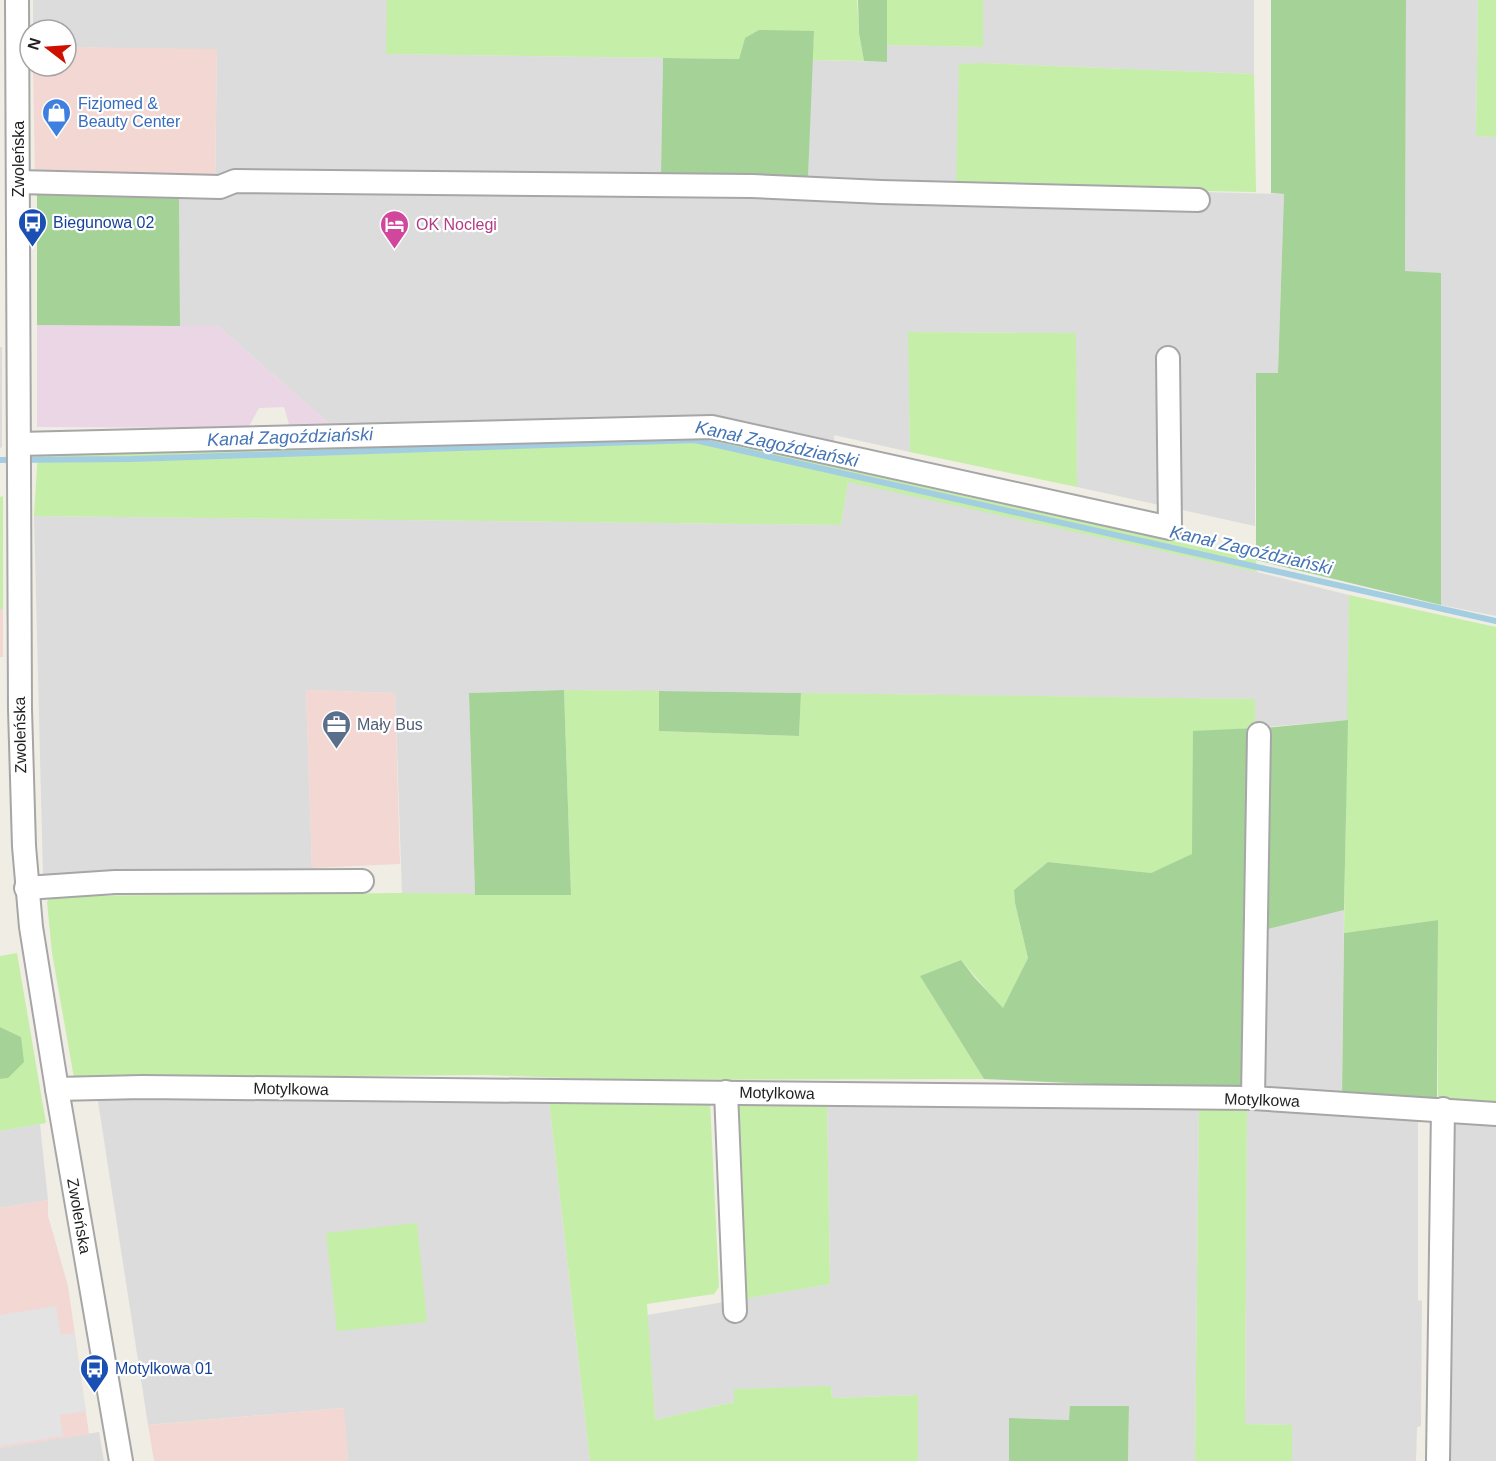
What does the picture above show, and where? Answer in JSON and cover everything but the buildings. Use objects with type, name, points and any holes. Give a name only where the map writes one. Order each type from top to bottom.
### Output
[{"type":"street","name":"Zwoleńska","points":[[17,0],[18,182],[9,324],[19,447],[21,760],[26,888],[57,1089],[122,1461]]},
{"type":"street","points":[[18,182],[220,187],[236,181],[752,186],[1198,201]]},
{"type":"street","points":[[19,447],[712,427],[1170,528],[1168,358]]},
{"type":"street","points":[[1253,1098],[1259,734]]},
{"type":"street","points":[[26,888],[115,882],[362,881]]},
{"type":"street","name":"Motylkowa","points":[[57,1089],[142,1087],[1253,1098],[1496,1114]]},
{"type":"street","points":[[726,1092],[735,1311]]},
{"type":"street","points":[[1438,1461],[1443,1109]]},
{"type":"shaded area","points":[[33,0],[387,0],[387,54],[663,58],[661,174],[808,178],[812,60],[887,62],[887,45],[982,47],[983,0],[1254,0],[1254,74],[982,63],[957,186],[1284,194],[1278,373],[1256,374],[1255,526],[1077,487],[1075,333],[909,332],[910,452],[834,435],[835,447],[334,428],[218,326],[180,326],[179,193],[215,192],[217,50],[78,47],[78,18],[33,18]]},
{"type":"shaded area","points":[[1406,0],[1478,0],[1476,136],[1496,137],[1496,616],[1441,605],[1441,274],[1405,271]]},
{"type":"shaded area","points":[[78,47],[217,49],[215,180],[35,177],[33,78],[78,78]]},
{"type":"shaded area","points":[[37,325],[218,326],[334,428],[290,428],[284,407],[259,408],[248,428],[37,427]]},
{"type":"shaded area","points":[[0,347],[2,347],[2,447],[0,448]]},
{"type":"shaded area","points":[[848,481],[1257,572],[1349,595],[1348,720],[1255,728],[1255,699],[564,690],[469,693],[475,895],[402,893],[395,693],[306,690],[312,868],[43,876],[34,516],[841,525]]},
{"type":"shaded area","points":[[0,609],[3,609],[3,657],[0,657]]},
{"type":"shaded area","points":[[306,690],[395,693],[400,864],[312,868]]},
{"type":"shaded area","points":[[1344,910],[1342,1098],[1248,1091],[1252,933]]},
{"type":"shaded area","points":[[97,1095],[405,1099],[406,1103],[431,1103],[431,1099],[549,1100],[590,1461],[348,1461],[343,1408],[148,1425]]},
{"type":"shaded area","points":[[827,1102],[1199,1105],[1195,1461],[1128,1461],[1129,1406],[1070,1406],[1070,1420],[1009,1418],[1009,1461],[918,1461],[918,1395],[832,1398],[831,1387],[734,1389],[734,1402],[655,1420],[647,1315],[830,1284]]},
{"type":"shaded area","points":[[1247,1105],[1415,1117],[1418,1121],[1418,1300],[1422,1301],[1421,1426],[1417,1427],[1416,1461],[1292,1461],[1292,1425],[1245,1424]]},
{"type":"shaded area","points":[[1435,1115],[1496,1118],[1496,1461],[1431,1461]]},
{"type":"shaded area","points":[[40,1124],[48,1200],[0,1208],[0,1131]]},
{"type":"shaded area","points":[[48,1200],[48,1216],[68,1286],[89,1434],[0,1448],[0,1208]]},
{"type":"shaded area","points":[[56,1306],[61,1335],[74,1333],[86,1411],[60,1415],[63,1436],[0,1446],[0,1315]]},
{"type":"shaded area","points":[[344,1408],[348,1461],[154,1461],[148,1425]]},
{"type":"shaded area","points":[[99,1432],[104,1461],[0,1461],[0,1448]]},
{"type":"green space","points":[[387,0],[857,0],[864,61],[812,60],[814,32],[745,38],[739,59],[386,54]]},
{"type":"green space","points":[[858,0],[887,0],[887,62],[864,61],[859,33]]},
{"type":"green space","points":[[887,0],[983,0],[983,47],[887,45]]},
{"type":"green space","points":[[1271,0],[1406,0],[1405,271],[1441,273],[1441,605],[1256,560],[1256,373],[1278,373],[1284,194],[1271,193]]},
{"type":"green space","points":[[1478,0],[1496,0],[1496,137],[1476,136]]},
{"type":"green space","points":[[759,30],[814,31],[808,178],[661,174],[663,58],[739,59],[745,38]]},
{"type":"green space","points":[[959,64],[1254,74],[1256,192],[956,186]]},
{"type":"green space","points":[[37,192],[179,193],[180,326],[37,325]]},
{"type":"green space","points":[[908,332],[1076,333],[1077,487],[910,452]]},
{"type":"green space","points":[[706,436],[831,462],[1256,560],[1257,572],[848,482],[841,525],[34,516],[38,451]]},
{"type":"green space","points":[[3,496],[3,609],[0,609],[0,497]]},
{"type":"green space","points":[[1349,595],[1496,627],[1496,1109],[1438,1104],[1438,920],[1344,933]]},
{"type":"green space","points":[[564,690],[659,691],[660,731],[799,736],[801,693],[1255,699],[1255,728],[1193,732],[1193,854],[1151,873],[1048,862],[1014,890],[1028,958],[1003,1009],[961,960],[920,976],[984,1079],[620,1080],[486,1075],[74,1078],[52,953],[47,902],[51,896],[402,893],[571,895]]},
{"type":"green space","points":[[564,690],[571,895],[475,895],[469,693]]},
{"type":"green space","points":[[659,691],[801,693],[799,736],[659,731]]},
{"type":"green space","points":[[1348,720],[1344,910],[1260,931],[1264,728]]},
{"type":"green space","points":[[1255,728],[1248,1091],[984,1079],[920,976],[961,960],[1003,1008],[1028,958],[1014,890],[1048,862],[1151,873],[1192,854],[1193,731]]},
{"type":"green space","points":[[1438,920],[1437,1099],[1342,1098],[1344,933]]},
{"type":"green space","points":[[17,953],[46,1123],[0,1131],[0,1079],[8,1078],[21,1037],[0,1027],[0,956]]},
{"type":"green space","points":[[0,1027],[21,1037],[24,1062],[8,1078],[0,1079]]},
{"type":"green space","points":[[549,1100],[710,1101],[719,1287],[714,1294],[647,1304],[655,1420],[734,1402],[734,1389],[831,1386],[832,1398],[918,1395],[918,1461],[590,1461]]},
{"type":"green space","points":[[827,1102],[830,1284],[743,1299],[734,1103]]},
{"type":"green space","points":[[1199,1105],[1247,1105],[1245,1424],[1292,1425],[1292,1461],[1195,1461]]},
{"type":"green space","points":[[417,1223],[427,1322],[337,1331],[326,1233]]},
{"type":"green space","points":[[1070,1406],[1129,1406],[1128,1461],[1009,1461],[1009,1418],[1069,1420]]},
{"type":"waterway","name":"Kanał Zagoździański","points":[[0,460],[132,459],[695,440],[1496,621]]},
{"type":"place","name":"Fizjomed & Beauty Center","points":[[57,138]]},
{"type":"place","name":"Biegunowa 02","points":[[32,248]]},
{"type":"place","name":"OK Noclegi","points":[[395,250]]},
{"type":"place","name":"Mały Bus","points":[[336,750]]},
{"type":"place","name":"Motylkowa 01","points":[[94,1394]]}]
